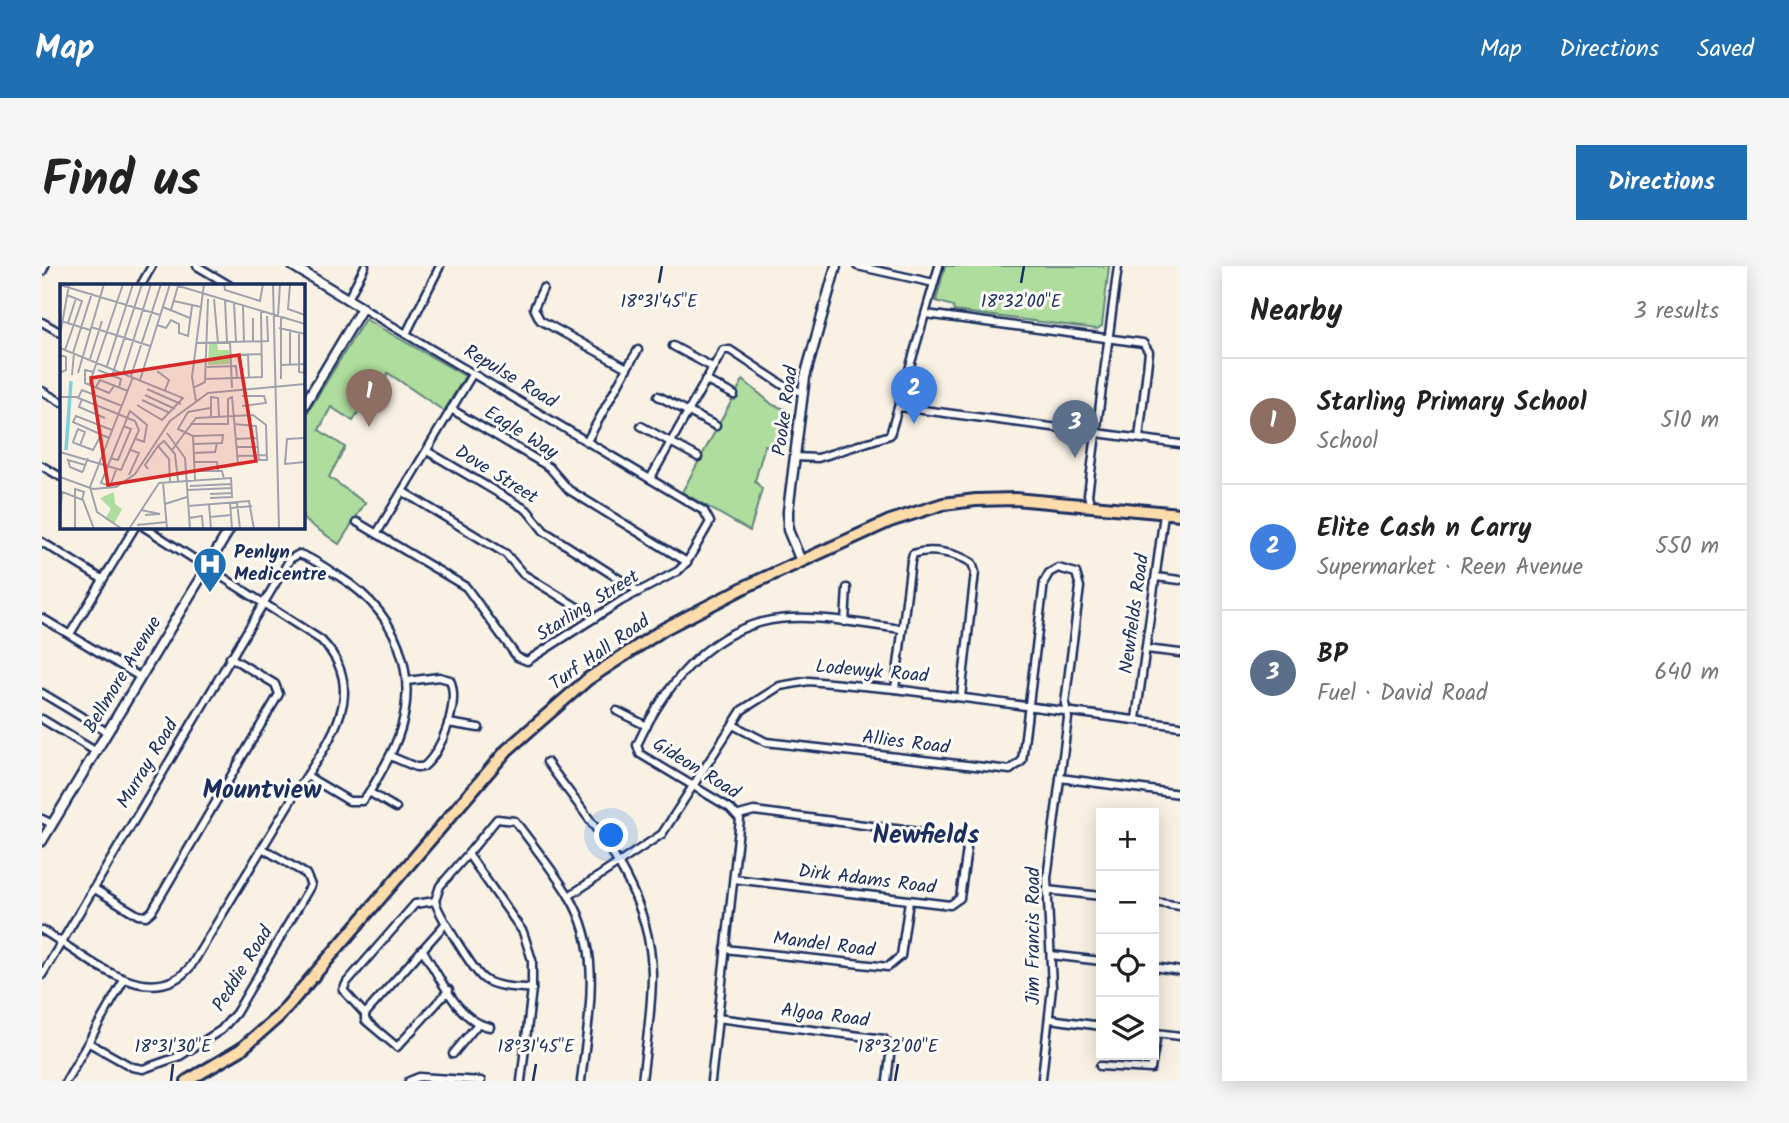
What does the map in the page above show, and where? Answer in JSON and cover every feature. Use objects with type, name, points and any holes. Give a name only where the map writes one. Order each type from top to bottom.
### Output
[{"type":"main road","name":"Turf Hall Road","points":[[187,1081],[240,1050],[279,1016],[489,771],[546,713],[596,673],[656,634],[801,561],[906,514],[959,501],[1014,499],[1180,514]]},
{"type":"main road","name":"Turf Hall Road","points":[[1164,514],[1180,519]]},
{"type":"street","points":[[42,272],[45,266]]},
{"type":"street","points":[[142,284],[152,266]]},
{"type":"street","points":[[197,266],[209,269],[228,284]]},
{"type":"street","name":"Repulse Road","points":[[293,266],[704,511],[710,518]]},
{"type":"street","points":[[348,299],[365,266]]},
{"type":"street","points":[[406,334],[440,266]]},
{"type":"street","name":"Pooke Road","points":[[801,561],[787,528],[795,457],[803,392],[836,266]]},
{"type":"street","points":[[857,266],[934,282]]},
{"type":"street","points":[[795,457],[818,458],[885,439],[893,430],[939,266]]},
{"type":"street","points":[[1091,506],[1088,495],[1118,266]]},
{"type":"street","points":[[543,288],[534,308],[540,320],[627,368]]},
{"type":"street","points":[[304,404],[362,308]]},
{"type":"street","points":[[926,314],[1140,341],[1148,349],[1139,438]]},
{"type":"street","points":[[42,322],[60,332]]},
{"type":"street","points":[[673,346],[712,367]]},
{"type":"street","points":[[650,479],[720,352],[727,349],[779,383],[803,392]]},
{"type":"street","points":[[587,441],[638,350]]},
{"type":"street","points":[[377,533],[473,373]]},
{"type":"street","points":[[705,380],[734,395]]},
{"type":"street","points":[[42,391],[60,401]]},
{"type":"street","points":[[658,396],[716,426]]},
{"type":"street","points":[[900,407],[1180,443]]},
{"type":"street","name":"Eagle Way","points":[[452,409],[549,467],[569,490],[687,562]]},
{"type":"street","points":[[642,426],[698,457]]},
{"type":"street","name":"Dove Street","points":[[428,450],[527,510],[544,531],[638,591]]},
{"type":"street","points":[[42,466],[60,476]]},
{"type":"street","points":[[402,491],[506,554],[518,570],[595,618]]},
{"type":"street","name":"Newfields Road","points":[[1136,719],[1164,514]]},
{"type":"street","name":"Starling Street","points":[[357,522],[466,587],[521,660],[532,660],[638,591],[678,571],[687,562],[710,518]]},
{"type":"street","points":[[70,634],[134,528]]},
{"type":"street","points":[[42,930],[124,979],[141,985],[160,986],[186,972],[340,717],[344,697],[342,674],[333,654],[321,640],[146,528]]},
{"type":"street","name":"Bellmore Avenue","points":[[42,841],[229,528]]},
{"type":"street","points":[[42,542],[102,579]]},
{"type":"street","points":[[895,689],[914,554],[922,551],[962,556],[972,563],[975,572],[961,697]]},
{"type":"street","name":"Murray Road","points":[[42,975],[289,559],[296,554],[305,556],[356,587],[377,607],[395,637],[407,681]]},
{"type":"street","name":"Allies Road","points":[[733,725],[766,742],[1010,770],[1017,768],[1022,761],[1044,582],[1049,573],[1065,567],[1076,573],[1080,582],[1065,703],[1067,710]]},
{"type":"street","points":[[1156,577],[1180,580]]},
{"type":"street","points":[[845,622],[847,588]]},
{"type":"street","points":[[42,618],[140,677]]},
{"type":"street","name":"Gideon Road","points":[[710,1081],[739,815],[640,754],[637,744],[685,669],[728,635],[757,624],[790,618],[902,629]]},
{"type":"street","points":[[1146,649],[1180,653]]},
{"type":"street","points":[[93,888],[138,915],[146,916],[152,911],[279,694],[275,684],[230,657]]},
{"type":"street","points":[[306,776],[352,803],[362,801],[390,756],[403,723],[407,681],[439,677],[450,680],[452,686],[445,738],[424,767],[416,767],[390,756]]},
{"type":"street","name":"Lodewyk Road","points":[[569,896],[663,834],[742,710],[780,686],[809,681],[895,689],[1180,726]]},
{"type":"street","points":[[42,693],[107,732]]},
{"type":"street","name":"Jim Francis Road","points":[[1042,1078],[1050,1019],[1051,955],[1047,890],[1067,710]]},
{"type":"street","points":[[617,711],[647,726]]},
{"type":"street","points":[[42,719],[95,751]]},
{"type":"street","points":[[448,723],[480,728]]},
{"type":"street","points":[[547,762],[621,864],[643,914],[651,962],[652,998],[642,1081]]},
{"type":"street","points":[[1060,778],[1180,794]]},
{"type":"street","points":[[369,792],[396,808]]},
{"type":"street","name":"Dirk Adams Road","points":[[734,879],[946,905],[958,900],[967,849],[958,837],[754,811],[739,815]]},
{"type":"street","points":[[42,819],[52,824]]},
{"type":"street","points":[[532,989],[483,979],[446,923],[435,901],[440,886],[497,819],[515,821],[569,896],[585,933],[592,990],[581,1081]]},
{"type":"street","name":"Peddie Road","points":[[89,1043],[132,1067],[149,1068],[180,1056],[230,1022],[311,885],[306,874],[262,848]]},
{"type":"street","points":[[468,854],[523,932],[531,960],[532,989],[522,1081]]},
{"type":"street","points":[[1047,890],[1096,895]]},
{"type":"street","points":[[365,1014],[346,996],[343,990],[347,982],[415,904],[435,901]]},
{"type":"street","name":"Mandel Road","points":[[725,949],[888,967],[901,956],[909,901]]},
{"type":"street","points":[[1159,903],[1180,906]]},
{"type":"street","points":[[446,923],[365,1014],[365,1020],[397,1047],[449,990]]},
{"type":"street","points":[[422,949],[464,1014],[477,1025],[490,1027]]},
{"type":"street","points":[[1051,955],[1096,960]]},
{"type":"street","points":[[1159,968],[1180,971]]},
{"type":"street","points":[[66,1081],[124,979]]},
{"type":"street","name":"Algoa Road","points":[[717,1018],[887,1040],[891,1047],[887,1081]]},
{"type":"street","points":[[1050,1019],[1096,1025]]},
{"type":"street","points":[[453,1054],[477,1025]]},
{"type":"street","points":[[1159,1033],[1180,1036]]},
{"type":"street","points":[[1100,1066],[1151,1069],[1152,1060]]},
{"type":"street","points":[[409,1081],[419,1077],[481,1081]]},
{"type":"green space","points":[[945,266],[1109,266],[1102,326],[1097,329],[954,311],[953,306],[936,301]]},
{"type":"green space","points":[[365,319],[465,376],[444,411],[388,373],[377,395],[370,391],[353,421],[331,407],[319,430],[345,447],[329,477],[365,503],[339,544],[304,520],[304,418]]},
{"type":"green space","points":[[743,380],[773,405],[785,409],[778,449],[765,445],[755,481],[762,489],[750,531],[682,492]]},
{"type":"place","name":"Elite Cash n Carry","points":[[914,424]]},
{"type":"place","name":"Starling Primary School","points":[[369,427]]},
{"type":"place","name":"BP","points":[[1075,458]]},
{"type":"place","name":"Penlyn Medicentre","points":[[210,594]]},
{"type":"district","name":"Mountview","points":[[262,791]]},
{"type":"district","name":"Newfields","points":[[926,836]]}]
